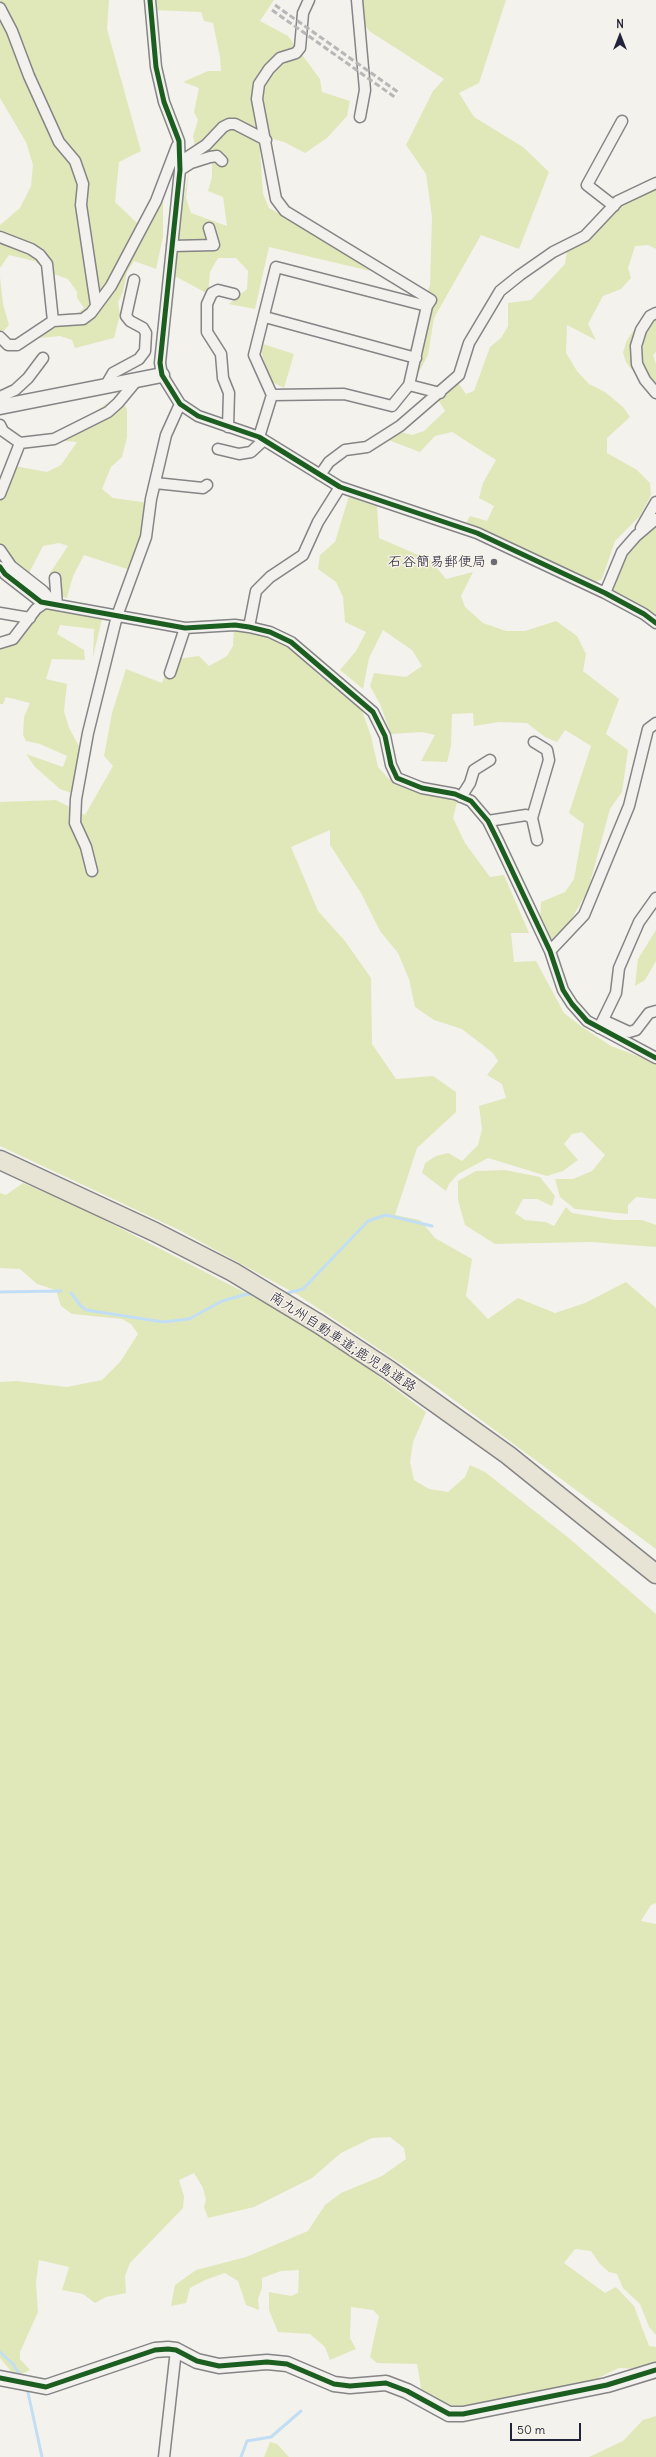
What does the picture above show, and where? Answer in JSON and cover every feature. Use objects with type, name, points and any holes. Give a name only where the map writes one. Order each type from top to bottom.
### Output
[{"type":"highway","name":"南九州自動車道;鹿児島道路","points":[[7,1163],[155,1232],[233,1272],[338,1337],[467,1425],[508,1455],[656,1574]]},
{"type":"highway","points":[[508,1455],[656,1561]]},
{"type":"street","points":[[150,0],[156,67],[164,102],[179,141],[180,166],[160,363],[162,374],[180,404],[198,416],[262,439],[340,487],[477,533],[605,593],[644,614],[656,624]]},
{"type":"street","points":[[272,395],[344,394],[392,406],[409,385],[427,306],[431,300],[285,211],[276,199],[257,99],[258,84],[269,69],[280,58],[296,53],[300,48],[304,13],[309,0]]},
{"type":"street","points":[[357,0],[366,90],[360,117]]},
{"type":"street","points":[[0,8],[12,31],[29,76],[59,142],[75,161],[83,184],[82,205],[96,305]]},
{"type":"street","points":[[614,206],[587,185],[622,121]]},
{"type":"street","points":[[180,166],[223,127],[229,124],[235,124],[266,140]]},
{"type":"street","points":[[0,337],[8,345],[17,345],[54,321],[83,319],[91,313],[111,286],[156,200],[179,141]]},
{"type":"street","points":[[180,166],[217,156],[222,161]]},
{"type":"street","points":[[320,475],[328,462],[345,450],[367,446],[400,426],[459,376],[469,343],[500,291],[520,274],[554,252],[585,236],[618,201],[656,184]]},
{"type":"street","points":[[172,246],[214,244],[210,228]]},
{"type":"street","points":[[0,238],[31,249],[40,255],[47,264],[54,321]]},
{"type":"street","points":[[218,449],[238,454],[251,452],[262,439],[272,395],[254,355],[266,317],[276,267],[427,306]]},
{"type":"street","points":[[106,386],[113,373],[139,359],[145,351],[146,333],[142,328],[130,321],[126,316],[134,280]]},
{"type":"street","points":[[228,427],[229,393],[223,378],[221,354],[207,332],[207,304],[212,294],[218,290],[234,294]]},
{"type":"street","points":[[656,313],[650,316],[644,325],[636,346],[637,364],[645,380],[656,393]]},
{"type":"street","points":[[266,317],[416,358]]},
{"type":"street","points":[[0,397],[15,390],[28,378],[44,358]]},
{"type":"street","points":[[0,407],[162,374]]},
{"type":"street","points":[[0,425],[3,431],[20,443],[54,439],[108,412],[118,403],[136,380]]},
{"type":"street","points":[[409,385],[440,393]]},
{"type":"street","points":[[92,871],[86,847],[75,823],[76,800],[88,733],[117,616],[146,537],[155,483],[166,435],[180,404]]},
{"type":"street","points":[[0,494],[20,443]]},
{"type":"street","points":[[155,483],[203,488],[207,485]]},
{"type":"street","points":[[249,627],[256,591],[270,577],[303,555],[318,522],[340,487]]},
{"type":"street","points":[[636,536],[656,502]]},
{"type":"street","points":[[605,593],[622,552],[636,536],[656,519]]},
{"type":"street","points":[[0,550],[11,566],[43,591],[52,604]]},
{"type":"street","points":[[0,567],[5,574],[41,602],[185,628],[236,625],[249,627],[270,632],[290,642],[373,712],[385,736],[391,765],[397,778],[422,788],[461,796],[471,801],[488,821],[550,951],[563,990],[587,1021],[629,1032],[636,1030],[649,1013],[656,1011]]},
{"type":"street","points":[[52,604],[55,578]]},
{"type":"street","points":[[0,643],[13,639],[30,618],[52,604]]},
{"type":"street","points":[[0,613],[30,618]]},
{"type":"street","points":[[170,673],[185,628]]},
{"type":"street","points":[[550,951],[584,914],[629,806],[648,729],[656,723]]},
{"type":"street","points":[[534,742],[547,750],[548,760],[532,818],[537,840]]},
{"type":"street","points":[[461,796],[470,783],[474,770],[490,760]]},
{"type":"street","points":[[488,821],[526,816],[532,818]]},
{"type":"street","points":[[601,1024],[616,993],[619,968],[639,922],[656,898]]},
{"type":"street","points":[[601,1024],[656,1058]]},
{"type":"street","points":[[0,2378],[46,2387],[155,2350],[176,2350],[196,2361],[219,2366],[249,2362],[287,2364],[334,2384],[350,2386],[386,2383],[407,2391],[448,2414],[463,2414],[607,2385],[656,2370]]},
{"type":"street","points":[[164,2457],[176,2350]]},
{"type":"green space","points":[[0,0],[109,0],[107,29],[141,151],[119,162],[115,202],[138,224],[161,180],[163,199],[163,237],[156,269],[134,261],[127,272],[123,292],[118,302],[120,315],[114,338],[75,348],[72,340],[60,336],[40,338],[39,333],[72,318],[84,308],[77,298],[77,292],[68,279],[51,273],[34,261],[9,255],[0,268],[0,225],[20,208],[31,186],[33,165],[26,142],[0,98]]},
{"type":"green space","points":[[153,0],[274,0],[260,21],[288,36],[320,79],[322,92],[350,101],[347,116],[327,138],[305,153],[284,142],[259,135],[263,194],[269,208],[339,248],[370,271],[269,247],[255,309],[229,304],[247,289],[248,271],[236,258],[218,258],[210,272],[208,294],[175,276],[177,233],[189,171],[186,198],[191,213],[227,226],[223,197],[208,191],[212,177],[212,155],[197,157],[193,136],[198,120],[194,112],[199,88],[183,82],[208,71],[221,71],[220,57],[213,23],[204,21],[201,12],[153,10]]},
{"type":"green space","points":[[352,0],[506,0],[479,83],[459,93],[474,117],[523,147],[549,172],[519,249],[481,235],[434,318],[428,355],[413,383],[420,313],[430,285],[432,217],[426,174],[406,145],[433,91],[444,79],[369,31],[351,6]]},
{"type":"green space","points":[[656,176],[656,249],[648,245],[635,246],[628,268],[631,278],[621,289],[603,296],[588,324],[596,340],[567,325],[566,353],[577,371],[589,384],[605,392],[623,407],[630,417],[607,438],[607,453],[637,470],[650,483],[651,495],[640,516],[615,541],[602,579],[596,582],[465,525],[470,516],[487,521],[494,506],[479,498],[483,483],[496,460],[452,432],[435,436],[420,452],[386,439],[397,431],[412,435],[424,431],[445,411],[437,398],[456,380],[466,394],[474,391],[490,347],[501,338],[508,326],[508,303],[531,300],[565,264],[567,251],[580,245],[601,223],[606,214]]},
{"type":"green space","points":[[0,277],[3,304],[9,325],[0,335]]},
{"type":"green space","points":[[656,314],[656,352],[653,355],[656,364],[656,400],[626,362],[623,353],[626,342],[633,331]]},
{"type":"green space","points":[[263,344],[294,354],[284,388],[272,382],[261,352]]},
{"type":"green space","points":[[118,396],[127,409],[127,437],[122,457],[111,467],[102,489],[113,498],[156,504],[155,518],[147,543],[130,570],[84,555],[73,576],[67,598],[49,594],[50,573],[68,546],[59,543],[43,546],[28,575],[0,553],[0,480],[9,465],[47,472],[61,465],[77,442],[64,441],[78,423]]},
{"type":"green space","points":[[349,496],[377,506],[379,538],[430,560],[446,579],[473,572],[461,596],[465,607],[483,623],[506,631],[525,631],[556,621],[577,636],[586,654],[583,671],[619,699],[606,734],[628,750],[622,792],[610,809],[588,890],[567,927],[552,940],[540,920],[541,902],[565,892],[574,879],[584,824],[569,813],[591,746],[565,730],[557,742],[545,737],[527,723],[499,722],[474,726],[473,713],[452,714],[451,746],[447,762],[421,761],[435,735],[422,732],[391,734],[380,704],[370,686],[374,673],[406,677],[422,666],[412,650],[383,630],[369,658],[363,689],[340,670],[356,651],[366,632],[345,622],[343,597],[336,582],[318,569],[320,555],[335,542]]},
{"type":"green space","points":[[656,521],[656,621],[609,590],[627,553]]},
{"type":"green space","points":[[50,604],[103,615],[93,657],[94,629],[60,625],[57,634],[84,650],[85,660],[52,659],[46,679],[67,684],[64,711],[69,728],[81,750],[74,794],[60,789],[35,767],[26,754],[63,767],[67,756],[40,744],[26,741],[23,735],[24,717],[30,703],[6,697],[3,704],[0,704],[0,640]]},
{"type":"green space","points":[[234,628],[247,630],[292,646],[320,676],[360,705],[371,736],[378,767],[389,779],[425,784],[452,792],[457,802],[453,818],[465,843],[490,877],[504,875],[529,933],[511,933],[514,962],[536,961],[564,1013],[611,1046],[656,1063],[656,1199],[636,1197],[628,1205],[628,1214],[575,1209],[560,1197],[555,1179],[573,1179],[592,1171],[605,1155],[582,1132],[572,1134],[564,1144],[578,1160],[563,1171],[547,1176],[488,1158],[458,1174],[449,1184],[446,1191],[422,1173],[425,1163],[436,1156],[448,1153],[462,1161],[478,1145],[482,1129],[479,1106],[506,1098],[502,1084],[487,1075],[498,1061],[493,1053],[462,1029],[434,1020],[415,1007],[409,979],[398,953],[380,931],[361,893],[330,845],[330,830],[291,847],[318,911],[345,941],[371,978],[372,1044],[396,1079],[433,1076],[456,1092],[456,1112],[417,1148],[395,1215],[420,1220],[435,1238],[472,1259],[466,1296],[488,1319],[518,1298],[555,1313],[585,1303],[626,1282],[656,1308],[656,1549],[439,1389],[298,1295],[179,1230],[0,1146],[0,802],[56,800],[85,815],[113,766],[104,756],[112,713],[126,669],[162,683],[168,668],[177,659],[199,656],[209,666],[227,656],[233,646]]},
{"type":"green space","points":[[656,930],[656,961],[645,980],[635,986],[638,959]]},
{"type":"green space","points":[[505,1170],[540,1177],[555,1196],[552,1206],[537,1199],[523,1199],[515,1213],[525,1220],[546,1222],[554,1226],[566,1207],[572,1213],[615,1220],[642,1220],[656,1225],[656,1247],[591,1242],[495,1244],[465,1225],[458,1200],[458,1181],[476,1171]]},
{"type":"green space","points":[[23,1183],[77,1206],[273,1307],[362,1364],[426,1412],[413,1442],[410,1462],[414,1480],[429,1489],[448,1492],[465,1477],[470,1465],[485,1472],[570,1539],[656,1614],[656,1903],[651,1905],[641,1921],[656,1924],[656,2335],[649,2327],[640,2304],[623,2288],[617,2274],[609,2272],[600,2264],[591,2251],[575,2249],[564,2263],[605,2293],[616,2287],[634,2306],[649,2346],[656,2347],[656,2367],[641,2369],[619,2368],[594,2380],[473,2407],[447,2408],[423,2399],[417,2364],[377,2363],[370,2357],[379,2316],[373,2310],[351,2307],[350,2338],[356,2349],[330,2360],[325,2347],[310,2334],[278,2332],[269,2310],[269,2292],[291,2296],[298,2293],[299,2270],[281,2271],[262,2278],[262,2288],[258,2299],[259,2310],[246,2305],[238,2281],[225,2273],[205,2280],[190,2288],[186,2303],[171,2306],[175,2285],[196,2270],[246,2257],[308,2231],[325,2205],[341,2193],[382,2176],[406,2159],[404,2148],[390,2137],[372,2138],[341,2153],[312,2178],[254,2207],[208,2218],[204,2207],[206,2200],[203,2188],[194,2173],[179,2180],[184,2196],[183,2208],[130,2263],[125,2276],[126,2293],[106,2297],[95,2303],[83,2294],[62,2290],[69,2267],[39,2260],[36,2282],[38,2312],[20,2352],[20,2359],[30,2370],[16,2377],[0,2358],[0,1382],[16,1381],[67,1387],[102,1380],[120,1362],[138,1334],[131,1324],[122,1319],[72,1314],[61,1306],[56,1290],[37,1284],[20,1269],[0,1268],[0,1193],[6,1195]]},
{"type":"green space","points":[[656,2416],[656,2457],[589,2457],[623,2441],[643,2420]]},
{"type":"green space","points":[[270,2442],[277,2444],[289,2457],[264,2457]]},
{"type":"waterway","points":[[284,1294],[303,1289],[368,1221],[386,1215],[432,1226]]},
{"type":"waterway","points":[[0,1292],[61,1291]]},
{"type":"waterway","points":[[71,1293],[86,1310],[163,1322],[189,1319],[222,1301],[247,1294],[255,1294]]},
{"type":"waterway","points":[[0,2352],[13,2364],[22,2378]]},
{"type":"waterway","points":[[27,2388],[42,2457]]},
{"type":"waterway","points":[[241,2457],[247,2441],[271,2437],[301,2411]]},
{"type":"railway","points":[[275,5],[398,92]]},
{"type":"railway","points":[[272,10],[396,98]]},
{"type":"cycle path","points":[[150,0],[156,67],[164,102],[179,141],[180,170],[160,363],[162,375],[180,404],[198,416],[259,437],[340,487],[477,533],[605,593],[644,614],[656,623]]},
{"type":"cycle path","points":[[0,567],[5,574],[41,602],[185,628],[235,625],[249,627],[270,632],[291,642],[373,712],[385,736],[391,765],[397,778],[422,788],[455,794],[471,801],[488,821],[498,841],[550,951],[563,990],[572,1004],[587,1021],[656,1058]]},
{"type":"cycle path","points":[[0,2378],[46,2387],[155,2350],[168,2349],[176,2350],[197,2361],[219,2366],[267,2362],[287,2364],[334,2384],[350,2386],[386,2383],[407,2391],[449,2414],[463,2414],[607,2385],[656,2370]]},
{"type":"place","name":"石谷簡易郵便局","points":[[494,562]]}]
